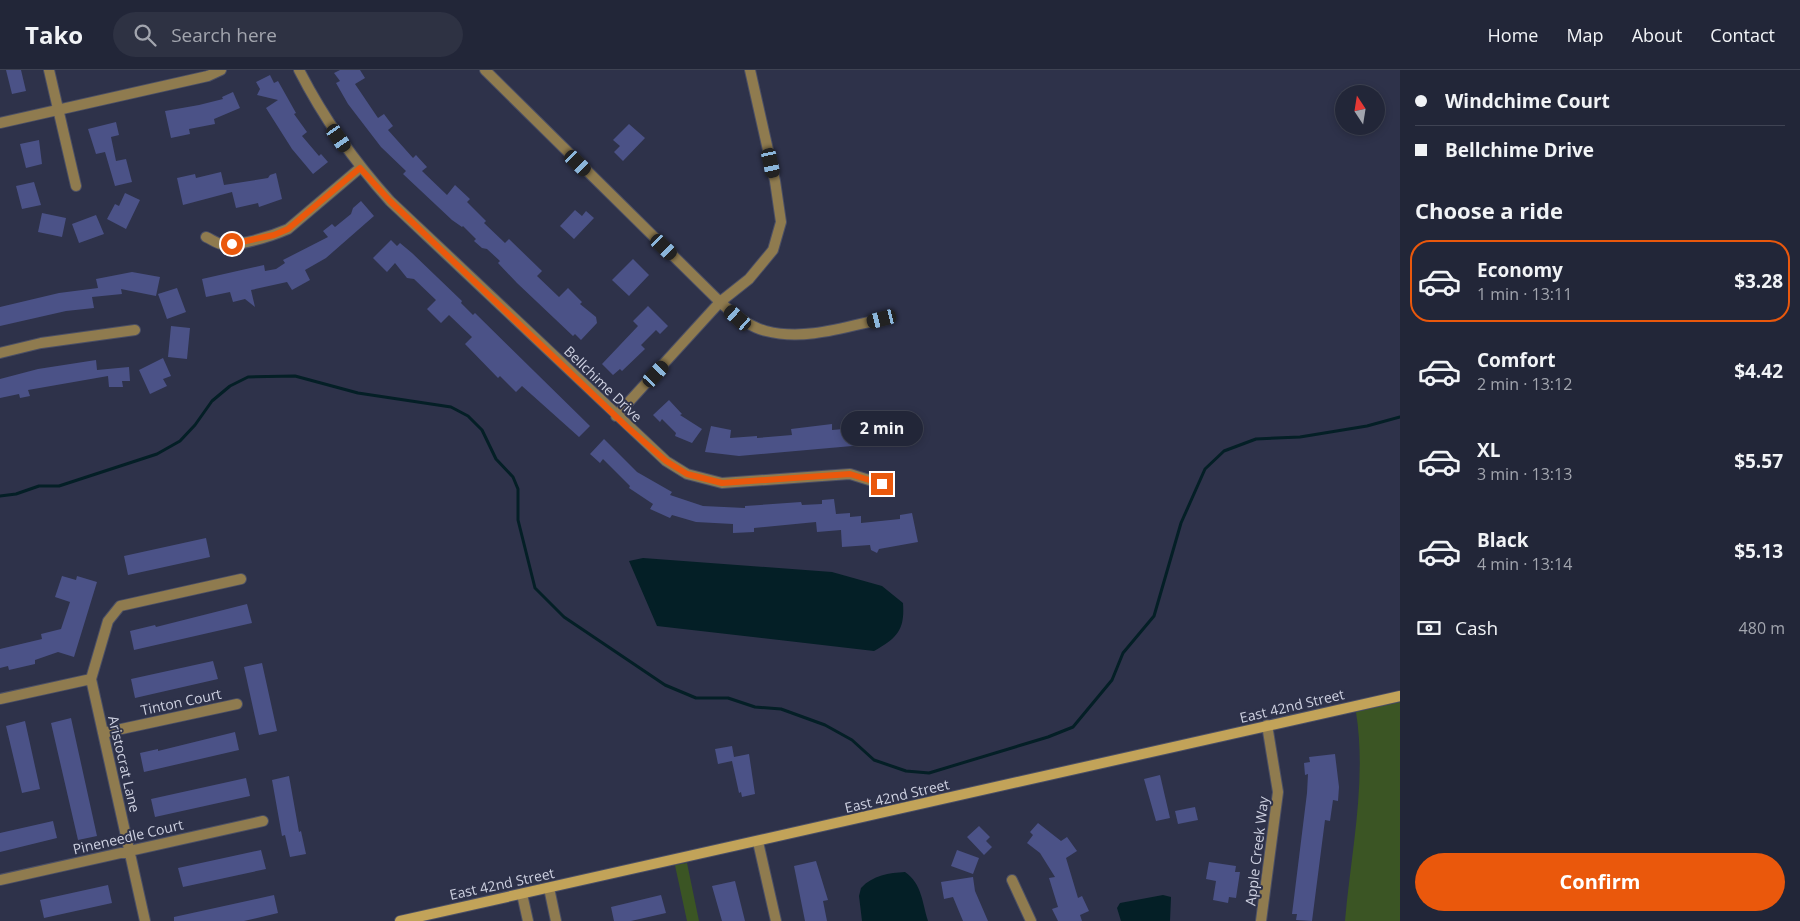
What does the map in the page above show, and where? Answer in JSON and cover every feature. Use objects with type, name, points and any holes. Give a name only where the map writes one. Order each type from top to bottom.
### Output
[{"type":"street","points":[[50,70],[76,186]]},
{"type":"street","points":[[0,123],[208,76],[221,70]]},
{"type":"street","name":"Bellchime Drive","points":[[299,70],[320,110],[360,168],[390,201],[616,416],[666,461],[687,474],[722,483],[850,474],[882,484]]},
{"type":"street","points":[[485,70],[738,318],[765,331],[791,334],[829,332],[882,319]]},
{"type":"street","points":[[616,416],[720,302],[748,279],[773,250],[781,222],[775,181],[750,70]]},
{"type":"street","points":[[206,237],[220,244],[232,244],[274,235],[288,229],[360,168]]},
{"type":"street","points":[[0,353],[42,343],[134,330]]},
{"type":"street","points":[[0,699],[91,679],[108,621],[119,607],[129,603],[241,579]]},
{"type":"street","name":"Aristocrat Lane","points":[[91,679],[145,921]]},
{"type":"street","name":"East 42nd Street","points":[[400,921],[758,842],[1400,696]]},
{"type":"street","name":"Tinton Court","points":[[103,734],[237,704]]},
{"type":"street","name":"Apple Creek Way","points":[[1262,921],[1278,792],[1267,726]]},
{"type":"street","name":"Pineneedle Court","points":[[0,880],[263,821]]},
{"type":"street","points":[[758,842],[776,921]]},
{"type":"street","points":[[1012,880],[1031,921]]},
{"type":"street","points":[[549,888],[556,921]]},
{"type":"street","points":[[522,894],[528,921]]},
{"type":"green space","points":[[1400,702],[1400,921],[1345,921],[1359,790],[1359,738],[1356,712]]},
{"type":"green space","points":[[687,863],[699,921],[687,921],[676,870],[675,865]]},
{"type":"water","points":[[643,558],[832,572],[882,586],[903,603],[903,620],[901,627],[894,637],[874,651],[657,626],[629,561]]},
{"type":"water","points":[[905,872],[911,877],[918,888],[928,921],[862,921],[859,896],[861,888],[876,877]]},
{"type":"water","points":[[1163,895],[1171,897],[1170,921],[1121,921],[1117,908],[1120,903]]},
{"type":"building","points":[[6,70],[21,70],[26,91],[12,94]]},
{"type":"building","points":[[340,70],[360,70],[365,78],[355,84],[378,118],[384,114],[393,126],[388,130],[413,158],[416,155],[427,167],[422,171],[447,195],[455,185],[470,199],[467,202],[486,221],[484,223],[505,243],[509,239],[542,271],[537,276],[559,297],[568,288],[582,302],[580,304],[596,317],[597,323],[581,340],[575,334],[573,336],[517,283],[498,263],[500,261],[487,249],[482,248],[474,241],[476,239],[463,226],[452,220],[403,174],[406,171],[381,147],[348,104],[336,83],[340,81],[334,73]]},
{"type":"building","points":[[270,75],[274,83],[278,81],[296,113],[294,114],[307,132],[302,136],[319,156],[321,154],[328,162],[313,174],[292,149],[266,108],[278,100],[257,95],[260,89],[256,82]]},
{"type":"building","points":[[233,92],[240,108],[214,119],[215,124],[189,129],[190,134],[171,138],[165,111],[223,99],[222,97]]},
{"type":"building","points":[[116,122],[119,135],[111,137],[116,161],[126,159],[132,182],[115,186],[105,152],[96,154],[88,129]]},
{"type":"building","points":[[629,124],[645,138],[623,161],[614,152],[620,146],[613,140]]},
{"type":"building","points":[[39,140],[42,164],[26,168],[20,144]]},
{"type":"building","points":[[221,172],[224,185],[268,178],[276,173],[282,199],[259,207],[258,203],[236,208],[232,192],[183,205],[177,178],[195,174],[196,178]]},
{"type":"building","points":[[34,182],[41,205],[22,209],[16,186]]},
{"type":"building","points":[[125,193],[140,200],[126,229],[107,219],[115,204],[119,206]]},
{"type":"building","points":[[361,201],[374,216],[326,258],[305,270],[310,280],[292,290],[287,282],[251,290],[255,307],[245,299],[233,302],[230,292],[206,297],[202,279],[264,265],[265,271],[276,269],[285,263],[283,260],[328,237],[323,231],[332,224],[335,227],[351,214],[353,208]]},
{"type":"building","points":[[575,210],[582,216],[586,211],[594,218],[574,239],[560,226]]},
{"type":"building","points":[[42,213],[66,218],[62,237],[38,232]]},
{"type":"building","points":[[96,215],[104,234],[79,243],[72,224]]},
{"type":"building","points":[[391,240],[397,246],[400,243],[412,253],[462,301],[461,303],[473,315],[475,313],[590,426],[579,437],[522,386],[516,392],[500,376],[498,378],[465,344],[472,337],[449,315],[441,323],[427,309],[436,300],[414,279],[407,278],[395,263],[387,272],[373,258]]},
{"type":"building","points":[[633,259],[649,275],[629,296],[612,280]]},
{"type":"building","points":[[132,272],[160,277],[156,296],[121,289],[122,294],[92,297],[94,308],[66,311],[0,326],[0,307],[59,293],[98,288],[96,279]]},
{"type":"building","points":[[177,288],[186,312],[167,319],[158,294]]},
{"type":"building","points":[[648,306],[668,326],[660,334],[656,330],[641,345],[645,349],[622,371],[620,369],[613,375],[602,364],[638,326],[633,321]]},
{"type":"building","points":[[171,326],[190,328],[187,359],[168,357]]},
{"type":"building","points":[[163,358],[171,376],[163,379],[167,386],[150,394],[139,370]]},
{"type":"building","points":[[96,360],[97,370],[129,367],[130,381],[122,381],[123,387],[109,387],[108,376],[28,390],[30,396],[20,398],[19,394],[0,398],[0,379],[38,369]]},
{"type":"building","points":[[669,400],[682,414],[680,415],[702,429],[692,443],[675,436],[676,433],[662,419],[660,422],[653,415]]},
{"type":"building","points":[[884,421],[886,443],[739,456],[705,452],[711,426],[731,430],[730,438],[757,436],[757,438],[792,435],[791,429],[832,424],[832,430],[866,427],[866,422]]},
{"type":"building","points":[[604,439],[637,472],[672,492],[670,495],[703,506],[745,508],[745,506],[801,502],[802,505],[822,504],[822,500],[834,499],[836,514],[850,513],[850,517],[861,516],[861,523],[900,519],[900,515],[912,513],[918,542],[879,549],[877,553],[871,550],[870,545],[842,547],[841,530],[817,532],[816,522],[754,528],[754,532],[733,533],[733,524],[696,522],[672,515],[670,518],[650,509],[653,504],[629,488],[630,486],[603,459],[600,463],[590,454]]},
{"type":"building","points":[[206,538],[210,557],[128,575],[124,556]]},
{"type":"building","points":[[62,576],[76,580],[77,576],[97,582],[74,657],[58,652],[35,660],[35,664],[9,670],[8,666],[0,668],[0,649],[42,639],[41,634],[61,629],[70,602],[55,597]]},
{"type":"building","points":[[247,604],[252,623],[134,650],[130,631],[155,625],[156,627]]},
{"type":"building","points":[[213,661],[218,679],[135,698],[131,679]]},
{"type":"building","points":[[262,663],[277,731],[259,735],[244,667]]},
{"type":"building","points":[[71,718],[97,836],[78,840],[51,723]]},
{"type":"building","points":[[25,721],[40,789],[22,793],[6,726]]},
{"type":"building","points":[[235,732],[239,750],[144,772],[140,753],[158,749],[158,751]]},
{"type":"building","points":[[732,746],[734,757],[749,754],[755,794],[742,797],[741,792],[739,793],[732,761],[718,764],[715,749]]},
{"type":"building","points":[[1335,754],[1339,787],[1338,801],[1333,800],[1330,821],[1325,820],[1312,921],[1296,920],[1297,914],[1292,914],[1308,774],[1305,775],[1304,763],[1310,762],[1309,757]]},
{"type":"building","points":[[1160,775],[1170,818],[1156,821],[1144,779]]},
{"type":"building","points":[[289,776],[299,832],[301,831],[306,854],[290,857],[285,835],[282,836],[272,780]]},
{"type":"building","points":[[246,778],[250,796],[155,817],[151,799]]},
{"type":"building","points":[[1195,807],[1198,820],[1178,824],[1175,811]]},
{"type":"building","points":[[53,821],[57,838],[0,852],[0,833]]},
{"type":"building","points":[[1038,823],[1061,841],[1067,837],[1077,851],[1066,858],[1078,898],[1082,896],[1089,911],[1080,915],[1082,921],[1058,921],[1052,909],[1058,907],[1049,878],[1055,877],[1040,853],[1027,843],[1033,835],[1030,832]]},
{"type":"building","points":[[979,826],[990,837],[986,841],[992,847],[984,855],[967,837]]},
{"type":"building","points":[[261,850],[266,869],[183,887],[178,868]]},
{"type":"building","points":[[957,850],[979,858],[973,874],[951,866]]},
{"type":"building","points":[[816,861],[828,900],[823,901],[827,921],[805,921],[794,866]]},
{"type":"building","points":[[1209,862],[1236,866],[1235,872],[1240,872],[1236,898],[1229,897],[1228,903],[1213,900],[1216,881],[1206,879]]},
{"type":"building","points":[[973,877],[975,891],[988,921],[963,921],[953,897],[944,899],[941,882]]},
{"type":"building","points":[[735,881],[745,921],[722,921],[712,886]]},
{"type":"building","points":[[108,885],[112,903],[44,918],[40,900]]},
{"type":"building","points":[[274,895],[278,913],[244,921],[174,921],[174,917]]},
{"type":"building","points":[[661,895],[666,913],[631,921],[614,921],[611,907]]},
{"type":"waterway","points":[[0,496],[16,494],[39,486],[59,486],[157,454],[180,441],[195,425],[212,401],[230,386],[248,377],[295,376],[358,393],[451,407],[468,416],[482,430],[496,459],[513,477],[518,489],[518,520],[535,588],[564,617],[665,685],[696,698],[728,698],[755,707],[781,709],[825,725],[852,740],[874,760],[906,771],[929,773],[1048,737],[1073,727],[1112,680],[1123,653],[1154,616],[1181,523],[1205,469],[1224,451],[1256,439],[1300,437],[1367,426],[1400,417]]},
{"type":"route","points":[[232,244],[274,235],[288,229],[360,168],[390,201],[626,426],[666,461],[687,474],[722,483],[850,474],[882,484]]}]
